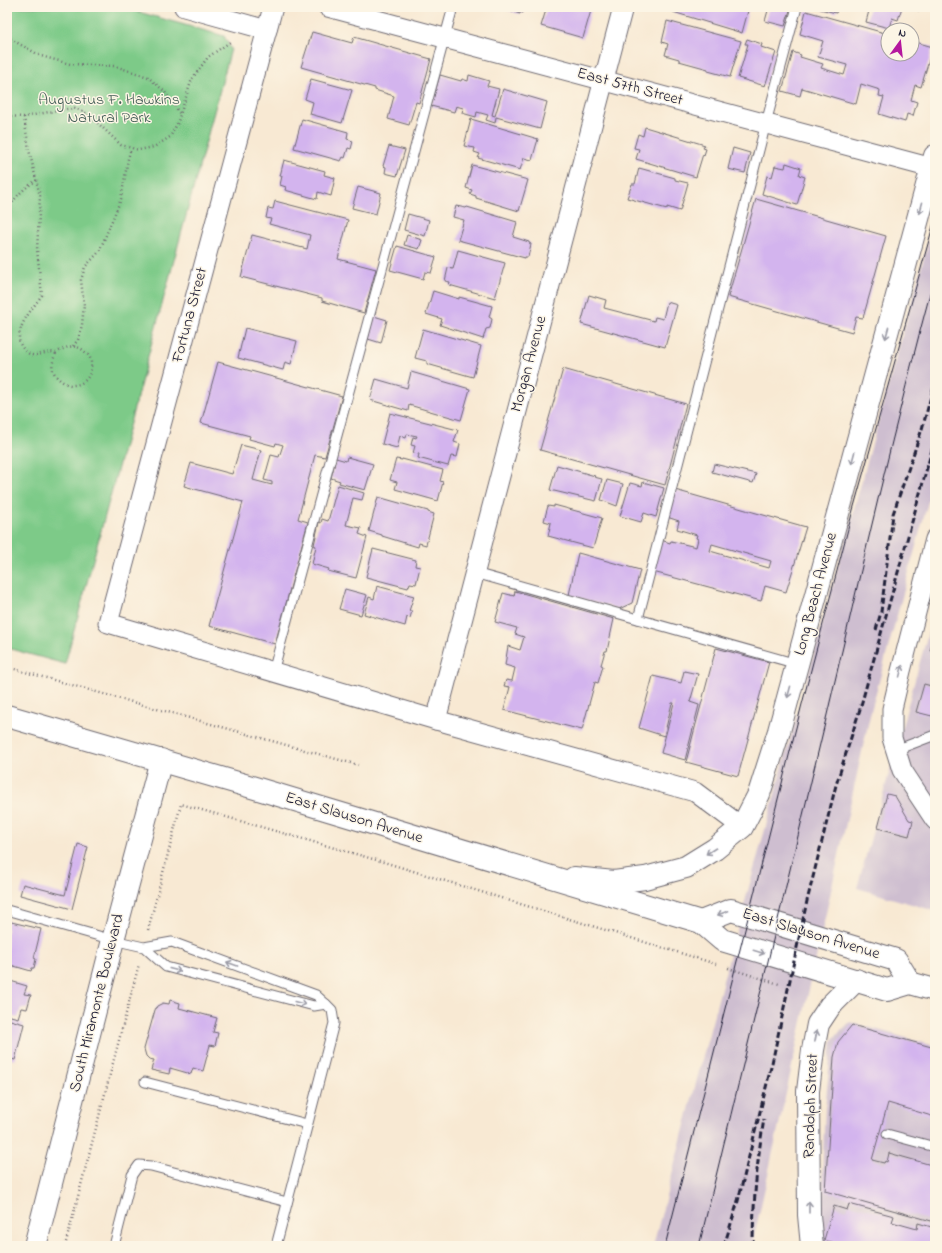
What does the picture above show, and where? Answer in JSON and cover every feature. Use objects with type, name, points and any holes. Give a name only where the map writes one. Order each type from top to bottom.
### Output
[{"type":"street","points":[[184,7],[267,30]]},
{"type":"street","name":"Fortuna Street","points":[[273,7],[108,623],[273,672]]},
{"type":"street","name":"East 57th Street","points":[[328,7],[766,123],[933,162]]},
{"type":"street","name":"Morgan Avenue","points":[[436,720],[623,7]]},
{"type":"street","name":"Long Beach Avenue","points":[[548,876],[614,882],[645,878],[686,867],[715,849],[742,826],[759,794],[779,731],[933,162]]},
{"type":"street","points":[[935,539],[892,709],[892,738],[902,770],[935,820]]},
{"type":"street","points":[[273,672],[436,720],[695,792],[742,826]]},
{"type":"street","name":"East Slauson Avenue","points":[[7,716],[161,760],[702,922],[722,940],[887,990],[910,983],[896,960],[731,910],[702,922]]},
{"type":"street","name":"South Miramonte Boulevard","points":[[35,1246],[113,940],[161,760]]},
{"type":"street","name":"Randolph Street","points":[[812,1246],[809,1215],[808,1090],[813,1050],[818,1024],[830,1006],[856,980]]},
{"type":"street","points":[[910,983],[935,990]]},
{"type":"lane","points":[[273,672],[453,7]]},
{"type":"lane","points":[[638,620],[797,7]]},
{"type":"lane","points":[[475,573],[797,664]]},
{"type":"lane","points":[[896,750],[935,735]]},
{"type":"lane","points":[[7,910],[113,940],[144,947],[172,942],[316,995],[332,1010],[334,1023],[276,1246]]},
{"type":"lane","points":[[144,947],[166,967],[314,1006],[326,1004]]},
{"type":"lane","points":[[146,1082],[307,1124]]},
{"type":"lane","points":[[887,1134],[935,1147]]},
{"type":"lane","points":[[114,1246],[132,1174],[139,1165],[151,1166],[287,1202]]},
{"type":"path","points":[[7,36],[40,56],[70,64],[115,66],[148,77],[165,92],[180,114]]},
{"type":"path","points":[[7,116],[24,117],[75,108],[88,114],[121,145],[139,150],[154,147],[170,137],[177,124],[192,79],[208,57],[232,40]]},
{"type":"path","points":[[24,117],[29,150],[40,196],[37,250],[42,295],[26,317],[19,332],[18,343],[24,351],[31,355],[50,351],[56,353]]},
{"type":"path","points":[[72,346],[78,340],[82,325],[84,304],[81,280],[85,267],[100,252],[121,198],[131,148]]},
{"type":"path","points":[[7,212],[9,206],[25,188],[37,180]]},
{"type":"path","points":[[72,346],[80,348],[89,356],[92,368],[88,378],[83,382],[73,385],[58,380],[52,369],[52,362],[56,353],[64,347],[72,346]]},
{"type":"path","points":[[7,667],[358,765]]},
{"type":"path","points":[[65,1246],[180,804],[387,863],[718,965]]},
{"type":"path","points":[[726,968],[779,984]]},
{"type":"shaded area","points":[[935,218],[935,476],[871,711],[752,1246],[653,1246],[724,977]]},
{"type":"shaded area","points":[[935,608],[935,911],[857,888]]},
{"type":"shaded area","points":[[850,1022],[935,1046],[935,1246],[822,1246],[821,1199],[825,1109],[832,1040]]},
{"type":"green space","name":"Augustus F. Hawkins Natural Park","points":[[7,7],[121,7],[224,36],[231,49],[65,664],[7,648]]},
{"type":"building","points":[[495,7],[525,7],[523,13],[520,12],[520,14]]},
{"type":"building","points":[[543,7],[592,7],[583,38],[541,26],[546,10],[543,9]]},
{"type":"building","points":[[674,7],[749,7],[742,33],[673,12]]},
{"type":"building","points":[[769,7],[791,7],[785,26],[765,21]]},
{"type":"building","points":[[820,7],[838,7],[836,13],[820,9]]},
{"type":"building","points":[[870,7],[902,7],[898,20],[892,18],[891,22],[880,22],[880,26],[866,22]]},
{"type":"building","points":[[907,7],[920,7],[919,11]]},
{"type":"building","points":[[806,11],[880,32],[880,62],[920,62],[920,43],[933,47],[921,87],[915,85],[911,100],[917,102],[913,116],[907,114],[905,122],[879,114],[884,97],[879,96],[880,90],[861,84],[856,104],[802,88],[800,96],[782,91],[793,52],[801,55],[800,57],[823,64],[821,68],[844,75],[847,65],[818,57],[823,41],[800,34]]},
{"type":"building","points":[[667,21],[741,41],[730,77],[708,71],[708,69],[679,61],[679,59],[665,55],[668,44],[662,42]]},
{"type":"building","points":[[312,32],[352,43],[354,37],[431,59],[419,103],[416,102],[409,125],[388,119],[394,96],[375,90],[375,88],[301,67]]},
{"type":"building","points":[[747,39],[762,44],[761,47],[776,52],[765,86],[738,78],[748,44],[745,44]]},
{"type":"building","points":[[440,75],[461,81],[462,79],[468,81],[469,75],[489,81],[487,86],[499,89],[492,115],[495,116],[503,89],[547,102],[540,129],[496,117],[495,123],[486,120],[488,115],[477,112],[476,117],[462,113],[463,108],[456,106],[454,112],[431,106]]},
{"type":"building","points":[[311,79],[352,90],[342,123],[310,114],[313,102],[305,99]]},
{"type":"building","points":[[302,119],[348,132],[347,139],[353,141],[351,149],[348,148],[345,158],[343,157],[341,161],[294,148]]},
{"type":"building","points":[[471,119],[538,139],[532,160],[524,158],[520,170],[478,158],[480,154],[474,152],[475,148],[464,146]]},
{"type":"building","points":[[645,127],[705,145],[703,148],[706,149],[696,177],[636,159],[639,149],[634,148],[638,134],[643,136]]},
{"type":"building","points":[[389,146],[405,150],[397,176],[385,173],[386,167],[383,166]]},
{"type":"building","points":[[733,148],[750,153],[745,173],[728,169]]},
{"type":"building","points":[[284,160],[325,171],[324,175],[335,178],[331,196],[318,192],[317,199],[285,190],[286,187],[280,185],[282,176],[280,176]]},
{"type":"building","points":[[786,163],[801,168],[799,175],[805,177],[797,205],[762,194],[767,176],[772,177],[775,166],[785,168]]},
{"type":"building","points":[[472,165],[528,180],[519,211],[476,198],[476,196],[470,194],[472,190],[466,188]]},
{"type":"building","points":[[639,168],[688,183],[680,211],[627,198],[632,184],[635,184]]},
{"type":"building","points":[[358,187],[381,193],[376,214],[352,208]]},
{"type":"building","points":[[756,199],[886,236],[863,318],[856,317],[852,332],[728,297]]},
{"type":"building","points":[[275,201],[348,220],[338,259],[376,269],[364,313],[322,301],[322,298],[241,277],[252,235],[307,249],[310,235],[269,224],[271,219],[266,218],[268,208],[273,209]]},
{"type":"building","points":[[456,206],[467,207],[517,222],[513,237],[531,244],[528,257],[525,258],[458,240],[464,220],[453,217]]},
{"type":"building","points":[[408,214],[429,220],[425,236],[404,230]]},
{"type":"building","points":[[407,235],[422,240],[419,249],[404,245]]},
{"type":"building","points":[[397,246],[436,257],[431,273],[425,272],[423,279],[390,270]]},
{"type":"building","points":[[458,250],[505,263],[495,298],[449,285],[450,282],[445,281],[448,268],[453,269]]},
{"type":"building","points":[[433,291],[459,299],[459,297],[492,306],[489,317],[492,319],[490,328],[486,329],[483,339],[440,325],[442,319],[426,314]]},
{"type":"building","points":[[589,295],[606,300],[604,308],[654,321],[655,317],[663,319],[667,302],[677,305],[665,347],[581,324]]},
{"type":"building","points":[[374,316],[387,320],[381,343],[368,339]]},
{"type":"building","points":[[245,328],[297,341],[291,364],[285,362],[283,370],[238,358]]},
{"type":"building","points":[[423,329],[481,346],[473,377],[427,364],[427,361],[415,358]]},
{"type":"building","points":[[218,362],[342,396],[325,457],[315,455],[298,519],[308,522],[275,644],[209,626],[243,502],[184,486],[191,463],[232,474],[241,445],[261,450],[253,480],[272,485],[272,482],[264,480],[271,455],[279,457],[283,445],[276,443],[275,446],[249,439],[250,436],[201,423]]},
{"type":"building","points":[[563,369],[686,404],[665,485],[540,450]]},
{"type":"building","points":[[411,372],[470,389],[461,420],[409,405],[408,411],[370,400],[376,379],[407,388]]},
{"type":"building","points":[[390,413],[458,430],[454,442],[460,444],[457,457],[451,456],[448,466],[418,458],[419,454],[413,453],[415,446],[411,445],[413,437],[416,438],[417,436],[407,434],[406,438],[400,436],[397,448],[382,444]]},
{"type":"building","points":[[347,457],[373,464],[365,490],[339,483],[340,481],[331,478],[336,458],[346,461]]},
{"type":"building","points":[[396,459],[402,459],[443,470],[440,481],[443,482],[438,501],[395,489],[397,482],[390,480]]},
{"type":"building","points":[[714,464],[756,474],[753,483],[712,472]]},
{"type":"building","points":[[557,465],[602,479],[596,501],[550,490]]},
{"type":"building","points":[[607,480],[623,484],[617,506],[601,500]]},
{"type":"building","points":[[643,482],[664,488],[656,517],[644,513],[641,522],[620,516],[630,483],[642,486]]},
{"type":"building","points":[[338,485],[364,493],[362,500],[353,498],[346,525],[361,528],[359,534],[367,537],[356,578],[328,571],[329,569],[312,564],[319,522],[321,523],[322,519],[328,521]]},
{"type":"building","points":[[675,490],[806,527],[786,592],[765,586],[761,601],[653,572],[661,540],[696,547],[698,539],[696,538],[697,535],[677,529],[679,521],[667,517]],"holes":[[[712,544],[771,561],[769,568],[710,551]]]},
{"type":"building","points":[[378,497],[434,514],[426,545],[419,543],[418,547],[369,531]]},
{"type":"building","points":[[554,505],[602,518],[593,548],[548,536],[551,523],[544,521],[548,506],[554,507]]},
{"type":"building","points":[[373,549],[416,560],[415,566],[420,567],[416,584],[410,583],[408,588],[366,577]]},
{"type":"building","points":[[578,553],[640,570],[632,603],[619,609],[569,595]]},
{"type":"building","points":[[377,586],[414,596],[409,611],[412,611],[410,618],[407,617],[405,626],[364,614],[369,597],[374,599]]},
{"type":"building","points":[[345,589],[367,595],[361,615],[339,609]]},
{"type":"building","points":[[515,591],[614,619],[607,651],[605,651],[601,665],[603,666],[598,683],[595,682],[582,730],[504,710],[510,687],[504,686],[506,680],[512,681],[515,668],[505,665],[508,646],[520,650],[524,637],[515,634],[517,628],[495,622],[503,593],[514,596]]},
{"type":"building","points":[[935,634],[935,652],[930,650]]},
{"type":"building","points":[[716,648],[769,662],[738,776],[686,762]]},
{"type":"building","points":[[684,671],[698,674],[690,702],[699,705],[685,760],[661,753],[674,703],[672,703],[664,736],[639,728],[653,676],[681,683]]},
{"type":"building","points":[[924,684],[935,687],[935,706],[932,716],[916,712]]},
{"type":"building","points":[[887,794],[895,796],[909,820],[913,821],[909,836],[878,828]]},
{"type":"building","points":[[78,844],[88,847],[72,909],[20,895],[23,884],[65,895]]},
{"type":"building","points":[[7,921],[41,929],[34,958],[36,959],[34,968],[32,968],[31,971],[7,964]]},
{"type":"building","points":[[7,980],[27,986],[24,994],[31,995],[27,1009],[21,1008],[18,1018],[7,1015]]},
{"type":"building","points":[[170,1000],[180,1003],[179,1008],[217,1018],[213,1032],[218,1033],[215,1046],[210,1045],[203,1071],[193,1068],[191,1074],[170,1068],[169,1074],[151,1070],[154,1060],[149,1059],[146,1056],[144,1049],[157,1006],[163,1003],[169,1004]]},
{"type":"building","points":[[7,1019],[24,1024],[15,1060],[7,1058]]},
{"type":"building","points":[[852,1025],[935,1048],[935,1117],[888,1103],[872,1160],[884,1163],[885,1161],[887,1162],[889,1153],[935,1166],[935,1222],[825,1191],[834,1057],[838,1042]]},
{"type":"building","points":[[849,1204],[894,1216],[892,1222],[917,1229],[918,1223],[935,1228],[935,1246],[834,1246],[835,1243],[824,1240],[834,1206],[847,1210]]},
{"type":"tram line","points":[[665,1246],[801,708],[853,510],[935,219]]},
{"type":"tram line","points":[[699,1246],[879,497],[935,275]]},
{"type":"railway","points":[[876,630],[881,612],[893,514],[922,429],[935,382]]},
{"type":"railway","points":[[724,1246],[738,1201],[772,1063],[807,901],[836,785],[860,709],[935,439]]},
{"type":"railway","points":[[753,1246],[756,1182],[764,1119]]}]
